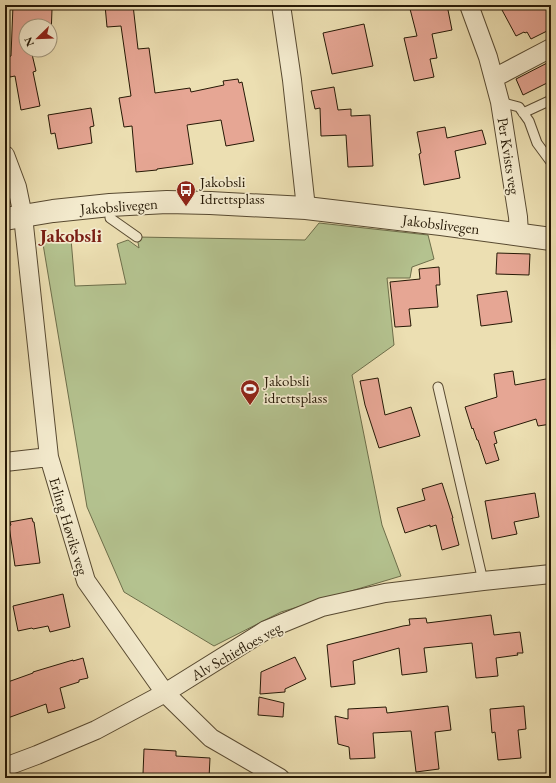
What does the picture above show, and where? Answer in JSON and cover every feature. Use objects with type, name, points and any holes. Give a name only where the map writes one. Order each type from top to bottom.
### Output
[{"type":"street","points":[[281,5],[292,80],[306,208]]},
{"type":"street","name":"Per Kvists veg","points":[[469,5],[488,56],[500,102],[518,217],[519,234]]},
{"type":"street","points":[[494,78],[551,48]]},
{"type":"street","name":"Erling Høviks veg","points":[[5,156],[16,187],[14,217],[49,457],[86,581],[164,693],[211,738],[280,778]]},
{"type":"street","name":"Jakobslivegen","points":[[14,217],[110,205],[167,202],[306,208],[551,239]]},
{"type":"street","points":[[5,462],[49,457]]},
{"type":"street","name":"Alv Schiefloes veg","points":[[5,767],[37,756],[96,730],[164,693],[266,630],[322,607],[385,593],[551,574]]},
{"type":"lane","points":[[523,113],[551,100]]},
{"type":"lane","points":[[500,102],[519,107],[529,121],[537,143],[551,162]]},
{"type":"lane","points":[[110,205],[110,218],[137,237]]},
{"type":"lane","points":[[438,387],[483,581]]},
{"type":"green space","points":[[319,223],[428,235],[434,259],[412,267],[410,278],[387,278],[394,345],[352,375],[382,525],[401,576],[281,612],[214,646],[124,592],[87,507],[42,238],[71,239],[75,286],[126,284],[117,244],[128,240],[139,248],[137,237],[305,240]]},
{"type":"building","points":[[13,5],[52,9],[52,18],[18,18],[18,58],[33,58],[36,71],[33,72],[40,106],[21,110],[15,76],[10,77],[5,58],[11,56]]},
{"type":"building","points":[[105,5],[133,5],[138,49],[149,48],[155,93],[190,88],[191,92],[224,85],[223,81],[238,79],[239,83],[242,82],[254,141],[226,146],[221,120],[187,125],[193,164],[136,172],[132,126],[124,127],[119,98],[131,96],[121,26],[107,27]]},
{"type":"building","points":[[409,5],[447,5],[452,30],[432,34],[437,58],[430,59],[434,77],[414,81],[404,38],[417,36]]},
{"type":"building","points":[[511,5],[551,5],[551,29],[531,39],[527,32],[516,36],[502,10]]},
{"type":"building","points":[[364,24],[373,66],[332,74],[323,33]]},
{"type":"building","points":[[551,61],[551,81],[523,95],[516,79]]},
{"type":"building","points":[[334,87],[338,110],[351,109],[351,116],[370,115],[373,166],[348,167],[346,135],[321,136],[320,108],[315,109],[311,91]]},
{"type":"building","points":[[91,108],[94,126],[90,127],[92,143],[58,149],[55,133],[51,134],[48,115]]},
{"type":"building","points":[[445,127],[447,138],[482,130],[486,144],[455,151],[460,178],[424,185],[419,154],[421,153],[417,132]]},
{"type":"building","points":[[497,253],[530,254],[529,275],[496,274]]},
{"type":"building","points":[[439,267],[440,285],[436,285],[438,307],[409,309],[411,326],[395,327],[390,282],[420,279],[419,269]]},
{"type":"building","points":[[507,291],[512,322],[481,326],[477,295]]},
{"type":"building","points":[[513,371],[515,385],[551,378],[551,424],[538,426],[536,419],[494,432],[497,443],[494,444],[499,460],[486,464],[465,407],[497,397],[494,374]]},
{"type":"building","points":[[378,378],[385,415],[411,407],[420,436],[379,448],[365,405],[360,381]]},
{"type":"building","points":[[442,483],[453,518],[459,545],[442,550],[436,525],[430,527],[430,525],[405,533],[397,508],[425,500],[422,489]]},
{"type":"building","points":[[535,493],[539,517],[514,522],[517,534],[492,539],[485,501]]},
{"type":"building","points":[[32,518],[34,522],[40,563],[15,566],[9,526],[11,525],[10,522]]},
{"type":"building","points":[[63,594],[70,627],[50,632],[48,626],[18,631],[13,606]]},
{"type":"building","points":[[491,615],[494,635],[520,632],[523,653],[496,658],[498,676],[476,678],[472,643],[424,648],[427,672],[402,675],[399,648],[353,661],[355,684],[331,687],[327,645],[410,625],[409,619],[426,618],[427,623]]},
{"type":"building","points":[[295,657],[306,679],[285,689],[285,692],[260,694],[261,672]]},
{"type":"building","points":[[83,658],[88,678],[60,688],[65,708],[48,713],[46,704],[5,719],[5,683],[33,672]]},
{"type":"building","points":[[259,697],[284,703],[283,717],[258,715]]},
{"type":"building","points":[[448,706],[451,730],[435,732],[439,769],[416,772],[411,731],[373,733],[375,758],[350,759],[349,747],[338,744],[335,716],[348,719],[348,709],[386,707],[387,713]]},
{"type":"building","points":[[524,706],[526,729],[518,730],[521,758],[498,760],[495,732],[492,733],[490,709]]},
{"type":"building","points":[[144,749],[176,751],[176,756],[210,758],[209,778],[151,778],[151,775],[143,774]]},
{"type":"place","name":"Jakobsli Idrettsplass","points":[[186,207]]},
{"type":"place","name":"Jakobsli idrettsplass","points":[[250,406]]},
{"type":"district","name":"Jakobsli","points":[[71,235]]}]
